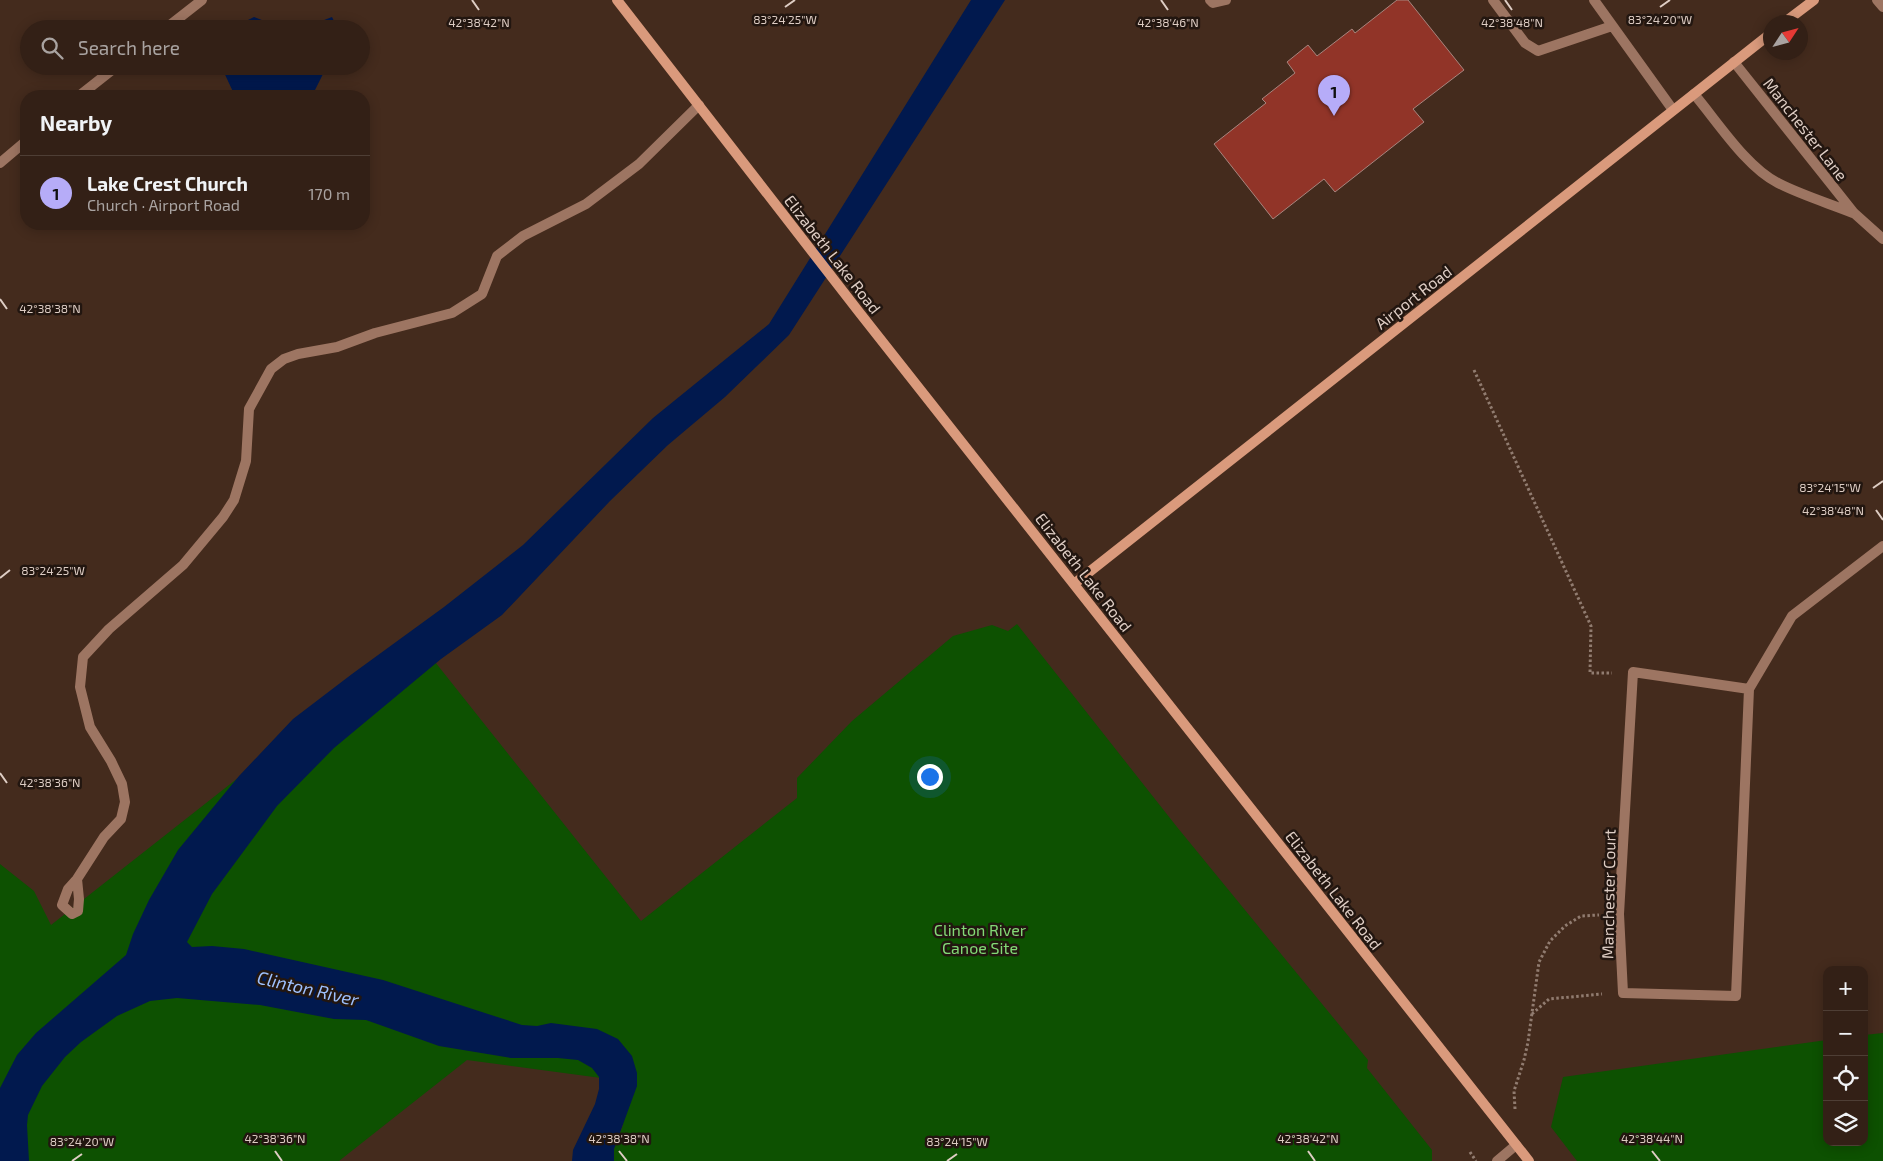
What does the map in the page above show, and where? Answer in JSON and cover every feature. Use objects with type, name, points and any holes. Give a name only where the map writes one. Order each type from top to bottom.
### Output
[{"type":"street","points":[[176,20],[202,0]]},
{"type":"street","name":"Elizabeth Lake Road","points":[[617,0],[859,312],[1529,1161]]},
{"type":"street","points":[[1210,0],[1213,3],[1226,0]]},
{"type":"street","points":[[1493,0],[1525,43],[1538,51],[1612,26]]},
{"type":"street","points":[[1594,0],[1673,110]]},
{"type":"street","points":[[1794,15],[1814,0]]},
{"type":"street","points":[[1877,0],[1883,7]]},
{"type":"street","name":"Airport Road","points":[[1074,584],[1763,39]]},
{"type":"street","name":"Manchester Lane","points":[[1734,62],[1854,214],[1883,238]]},
{"type":"street","points":[[87,90],[106,75]]},
{"type":"street","name":"Manchester Lane","points":[[1694,94],[1742,153],[1760,171],[1777,183],[1854,214]]},
{"type":"street","points":[[77,879],[104,837],[121,819],[125,802],[122,784],[111,761],[90,727],[80,687],[82,657],[109,629],[183,565],[223,517],[234,500],[246,461],[249,409],[271,369],[284,359],[298,354],[337,347],[375,333],[452,313],[482,294],[497,256],[523,236],[586,204],[639,164],[699,105]]},
{"type":"street","points":[[0,163],[20,146]]},
{"type":"street","points":[[1623,993],[1736,996],[1749,689],[1792,616],[1883,546]]},
{"type":"street","points":[[1633,672],[1749,689]]},
{"type":"street","name":"Manchester Court","points":[[1623,993],[1620,914],[1633,672]]},
{"type":"street","points":[[1497,1161],[1516,1145]]},
{"type":"path","points":[[1474,370],[1591,626],[1590,673],[1633,672]]},
{"type":"path","points":[[1516,1145],[1514,1091],[1524,1060],[1539,962],[1550,941],[1565,926],[1581,916],[1620,914]]},
{"type":"path","points":[[1531,1015],[1538,1006],[1549,999],[1623,993]]},
{"type":"path","points":[[1470,1152],[1477,1161]]},
{"type":"green space","name":"Clinton River Canoe Site","points":[[1017,624],[1177,827],[1368,1060],[1367,1068],[1432,1150],[1432,1161],[614,1161],[614,1149],[623,1125],[616,1080],[467,1060],[339,1161],[0,1161],[0,864],[34,891],[51,925],[416,638],[641,921],[797,798],[797,778],[852,721],[953,636],[992,625],[1008,631]]},
{"type":"green space","points":[[1883,1033],[1883,1161],[1577,1161],[1551,1127],[1563,1077],[1823,1041],[1823,1146],[1868,1146],[1868,1035]]},
{"type":"water","name":"Clinton River","points":[[971,0],[1005,0],[789,335],[725,397],[668,445],[610,501],[502,615],[441,659],[334,748],[277,806],[212,894],[187,942],[192,947],[212,946],[244,949],[383,980],[522,1025],[537,1026],[551,1023],[597,1029],[618,1039],[632,1056],[637,1073],[637,1086],[614,1149],[614,1161],[572,1161],[573,1150],[595,1104],[599,1089],[599,1077],[592,1068],[578,1060],[511,1058],[439,1046],[366,1020],[334,1019],[260,1005],[177,998],[150,1001],[117,1016],[81,1042],[65,1057],[42,1086],[28,1115],[29,1161],[0,1161],[0,1088],[17,1055],[36,1033],[126,955],[133,934],[149,900],[178,850],[239,776],[293,719],[444,607],[523,545],[653,418],[769,324]]},
{"type":"water","points":[[254,17],[262,20],[248,20]]},
{"type":"water","points":[[225,75],[322,75],[315,90],[232,90]]},
{"type":"building","points":[[1397,0],[1408,0],[1464,70],[1413,109],[1424,122],[1335,192],[1324,179],[1273,219],[1214,144],[1266,103],[1262,99],[1295,73],[1287,62],[1308,45],[1317,56],[1352,29],[1355,33]]},
{"type":"place","name":"Lake Crest Church","points":[[1334,116]]}]
